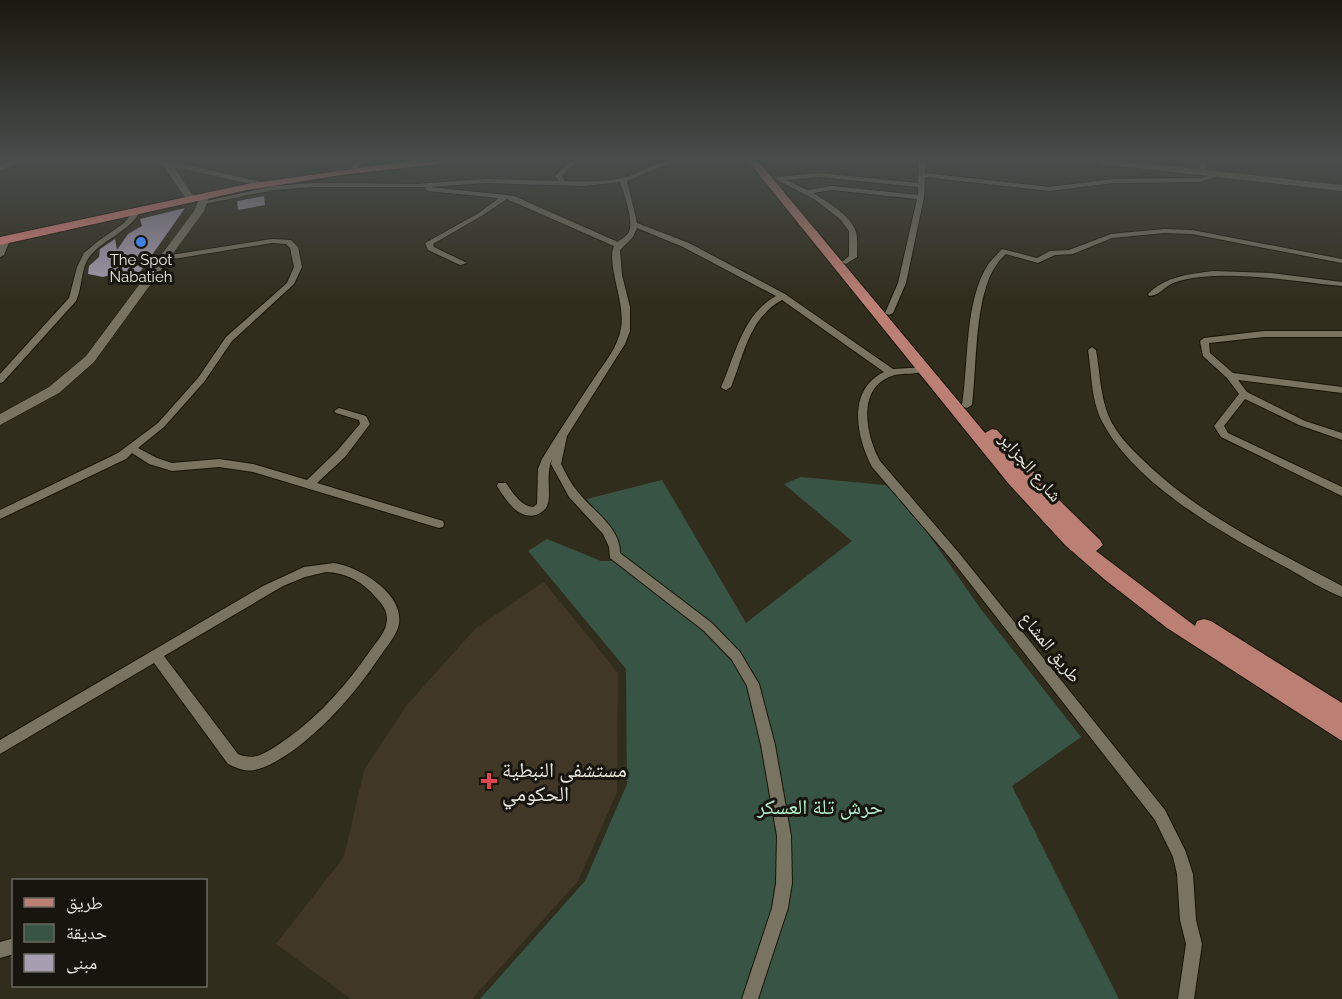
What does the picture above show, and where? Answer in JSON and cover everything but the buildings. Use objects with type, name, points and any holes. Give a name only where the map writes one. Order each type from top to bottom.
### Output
[{"type":"highway","points":[[2,239],[142,208]]},
{"type":"highway","points":[[2,239],[161,208]]},
{"type":"main road","name":"شارع الجزاير","points":[[791,208],[1014,479],[1080,548],[1182,626],[1342,731]]},
{"type":"main road","name":"شارع الجزاير","points":[[802,208],[1051,503],[1112,562],[1160,598],[1342,715]]},
{"type":"street","points":[[0,420],[40,399],[78,371],[105,341],[198,208]]},
{"type":"street","points":[[463,263],[431,248],[429,243],[491,208]]},
{"type":"street","points":[[533,208],[618,245]]},
{"type":"street","points":[[502,486],[520,508],[531,512],[539,510],[542,506],[543,469],[621,344],[627,329],[627,304],[616,255],[618,245],[631,234],[635,225],[630,208]]},
{"type":"street","points":[[826,208],[849,224],[853,234],[853,257],[846,262]]},
{"type":"street","points":[[890,313],[902,283],[919,208]]},
{"type":"street","points":[[0,380],[73,299],[76,292],[76,273],[86,257],[98,244],[128,224],[136,212]]},
{"type":"street","points":[[635,225],[686,245],[782,296],[812,314],[892,373],[923,369]]},
{"type":"street","points":[[967,405],[983,285],[991,267],[1005,251],[1038,261],[1053,253],[1070,252],[1111,236],[1143,231],[1177,231],[1342,261]]},
{"type":"street","points":[[0,255],[2,239]]},
{"type":"street","points":[[0,515],[102,467],[132,449],[182,402],[242,326],[290,284],[298,267],[294,247],[284,241],[161,259]]},
{"type":"street","points":[[1152,294],[1157,288],[1171,282],[1211,274],[1342,284]]},
{"type":"street","points":[[726,387],[752,319],[764,306],[782,296]]},
{"type":"street","points":[[1342,334],[1264,334],[1204,341],[1206,354],[1230,376],[1244,394],[1302,423],[1342,437]]},
{"type":"street","points":[[1092,350],[1104,416],[1124,446],[1140,462],[1202,513],[1342,591]]},
{"type":"street","name":"طريق المشاع","points":[[892,373],[873,385],[864,402],[863,426],[873,459],[955,556],[1137,784],[1171,835],[1185,874],[1188,920],[1194,944],[1186,999]]},
{"type":"street","points":[[1230,376],[1342,390]]},
{"type":"street","points":[[1244,394],[1218,426],[1224,435],[1342,492]]},
{"type":"street","points":[[310,484],[365,424],[363,418],[339,411]]},
{"type":"street","points":[[562,436],[556,464],[570,491],[608,532],[616,547],[614,555],[708,627],[736,656],[753,684],[768,745],[784,836],[784,871],[780,908],[750,999]]},
{"type":"street","points":[[132,449],[167,466],[227,463],[310,484],[439,524]]},
{"type":"street","points":[[0,747],[156,655],[282,583],[314,569],[340,568],[359,576],[393,607],[391,630],[336,707],[308,734],[257,764],[245,764],[233,759],[156,655]]},
{"type":"shaded area","name":"مستشفى النبطية الحكومي","points":[[544,582],[618,673],[617,792],[578,881],[472,999],[351,999],[276,944],[344,857],[364,770],[406,706],[476,628]]},
{"type":"green space","name":"حرش تلة العسكر","points":[[801,477],[895,486],[980,608],[1081,737],[1012,786],[1119,999],[480,999],[585,881],[627,784],[626,669],[528,551],[547,539],[601,561],[611,561],[617,554],[587,499],[662,480],[746,623],[852,541],[784,484]]},
{"type":"place","name":"The Spot Nabatieh","points":[[141,242]]},
{"type":"place","name":"مستشفى النبطية الحكومي","points":[[489,781]]}]
